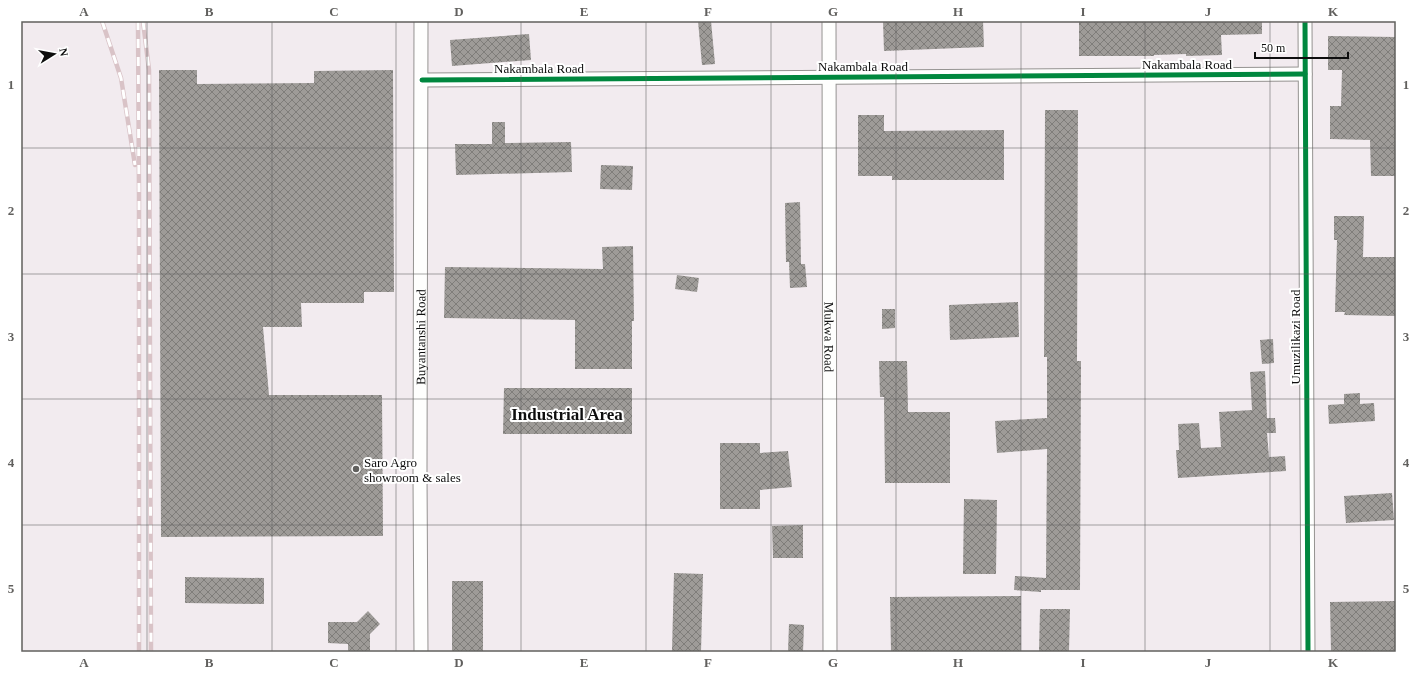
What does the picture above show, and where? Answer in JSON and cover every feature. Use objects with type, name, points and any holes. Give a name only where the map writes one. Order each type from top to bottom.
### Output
[{"type":"street","name":"Buyantanshi Road","points":[[421,21],[421,652]]},
{"type":"street","name":"Mukwa Road","points":[[829,21],[830,652]]},
{"type":"street","name":"Umuzilikazi Road","points":[[1305,21],[1308,652]]},
{"type":"street","name":"Nakambala Road","points":[[422,80],[1305,74]]},
{"type":"shaded area","points":[[21,21],[1396,21],[1396,652],[21,652]]},
{"type":"building","points":[[698,21],[711,21],[715,64],[702,65]]},
{"type":"building","points":[[883,21],[983,21],[984,47],[884,51]]},
{"type":"building","points":[[1079,21],[1262,21],[1262,34],[1221,35],[1222,55],[1186,56],[1186,54],[1154,56],[1079,56]]},
{"type":"building","points":[[529,34],[531,60],[452,66],[450,40]]},
{"type":"building","points":[[1328,36],[1396,37],[1396,176],[1371,176],[1370,140],[1330,139],[1330,106],[1341,106],[1342,70],[1328,70]]},
{"type":"building","points":[[159,70],[197,70],[197,84],[314,83],[314,71],[393,70],[394,292],[364,292],[364,303],[301,303],[302,327],[263,327],[269,395],[382,395],[383,536],[161,537]]},
{"type":"building","points":[[1045,110],[1078,110],[1077,361],[1081,361],[1080,590],[1041,590],[1041,592],[1014,590],[1015,576],[1046,578],[1047,449],[997,453],[995,421],[1047,418],[1047,357],[1044,357]]},
{"type":"building","points":[[858,115],[884,115],[884,131],[1004,130],[1004,180],[892,180],[892,176],[858,176]]},
{"type":"building","points":[[492,122],[505,122],[505,143],[571,142],[572,172],[456,175],[455,144],[492,144]]},
{"type":"building","points":[[601,165],[633,166],[632,190],[600,189]]},
{"type":"building","points":[[800,202],[801,264],[805,264],[807,287],[790,288],[789,262],[786,262],[785,203]]},
{"type":"building","points":[[1334,216],[1364,216],[1363,257],[1396,257],[1396,316],[1344,315],[1345,312],[1335,312],[1337,240],[1334,240]]},
{"type":"building","points":[[633,246],[634,321],[632,321],[632,369],[575,369],[575,320],[444,318],[445,267],[603,269],[602,247]]},
{"type":"building","points":[[677,275],[699,278],[697,292],[675,289]]},
{"type":"building","points":[[1018,302],[1019,337],[950,340],[949,305]]},
{"type":"building","points":[[882,309],[895,309],[895,328],[882,329]]},
{"type":"building","points":[[1273,339],[1274,363],[1262,364],[1260,340]]},
{"type":"building","points":[[879,361],[907,361],[908,412],[950,412],[950,483],[885,483],[884,397],[880,397]]},
{"type":"building","points":[[1265,371],[1267,418],[1275,418],[1276,433],[1267,433],[1269,457],[1285,456],[1286,471],[1178,478],[1176,450],[1179,450],[1178,424],[1199,423],[1201,448],[1221,447],[1219,412],[1252,410],[1250,372]]},
{"type":"building","points":[[504,388],[632,388],[632,434],[503,434]]},
{"type":"building","points":[[1360,393],[1360,404],[1374,403],[1375,421],[1329,424],[1328,405],[1344,404],[1344,394]]},
{"type":"building","points":[[720,443],[760,443],[760,453],[788,451],[792,487],[760,490],[760,509],[720,509]]},
{"type":"building","points":[[1392,493],[1394,520],[1346,523],[1344,496]]},
{"type":"building","points":[[964,499],[997,500],[996,574],[963,574]]},
{"type":"building","points":[[803,525],[803,558],[773,558],[772,526]]},
{"type":"building","points":[[674,573],[703,574],[701,652],[672,651]]},
{"type":"building","points":[[185,577],[264,578],[264,604],[185,603]]},
{"type":"building","points":[[452,581],[483,581],[483,652],[452,652]]},
{"type":"building","points":[[1021,596],[1021,652],[891,652],[890,597]]},
{"type":"building","points":[[1396,601],[1396,652],[1331,652],[1330,602]]},
{"type":"building","points":[[1040,609],[1070,609],[1069,652],[1039,652]]},
{"type":"building","points":[[368,611],[380,624],[370,634],[370,652],[348,652],[348,644],[328,643],[328,622],[357,622]]},
{"type":"building","points":[[789,624],[804,625],[803,652],[788,652]]},
{"type":"railway","points":[[102,21],[121,78],[135,165]]},
{"type":"railway","points":[[138,21],[139,652]]},
{"type":"railway","points":[[143,21],[149,70],[151,652]]},
{"type":"cycle path","points":[[1305,21],[1308,652]]},
{"type":"cycle path","points":[[422,80],[1305,74]]},
{"type":"place","name":"Saro Agro showroom & sales","points":[[356,469]]},
{"type":"district","name":"Industrial Area","points":[[567,414]]}]
